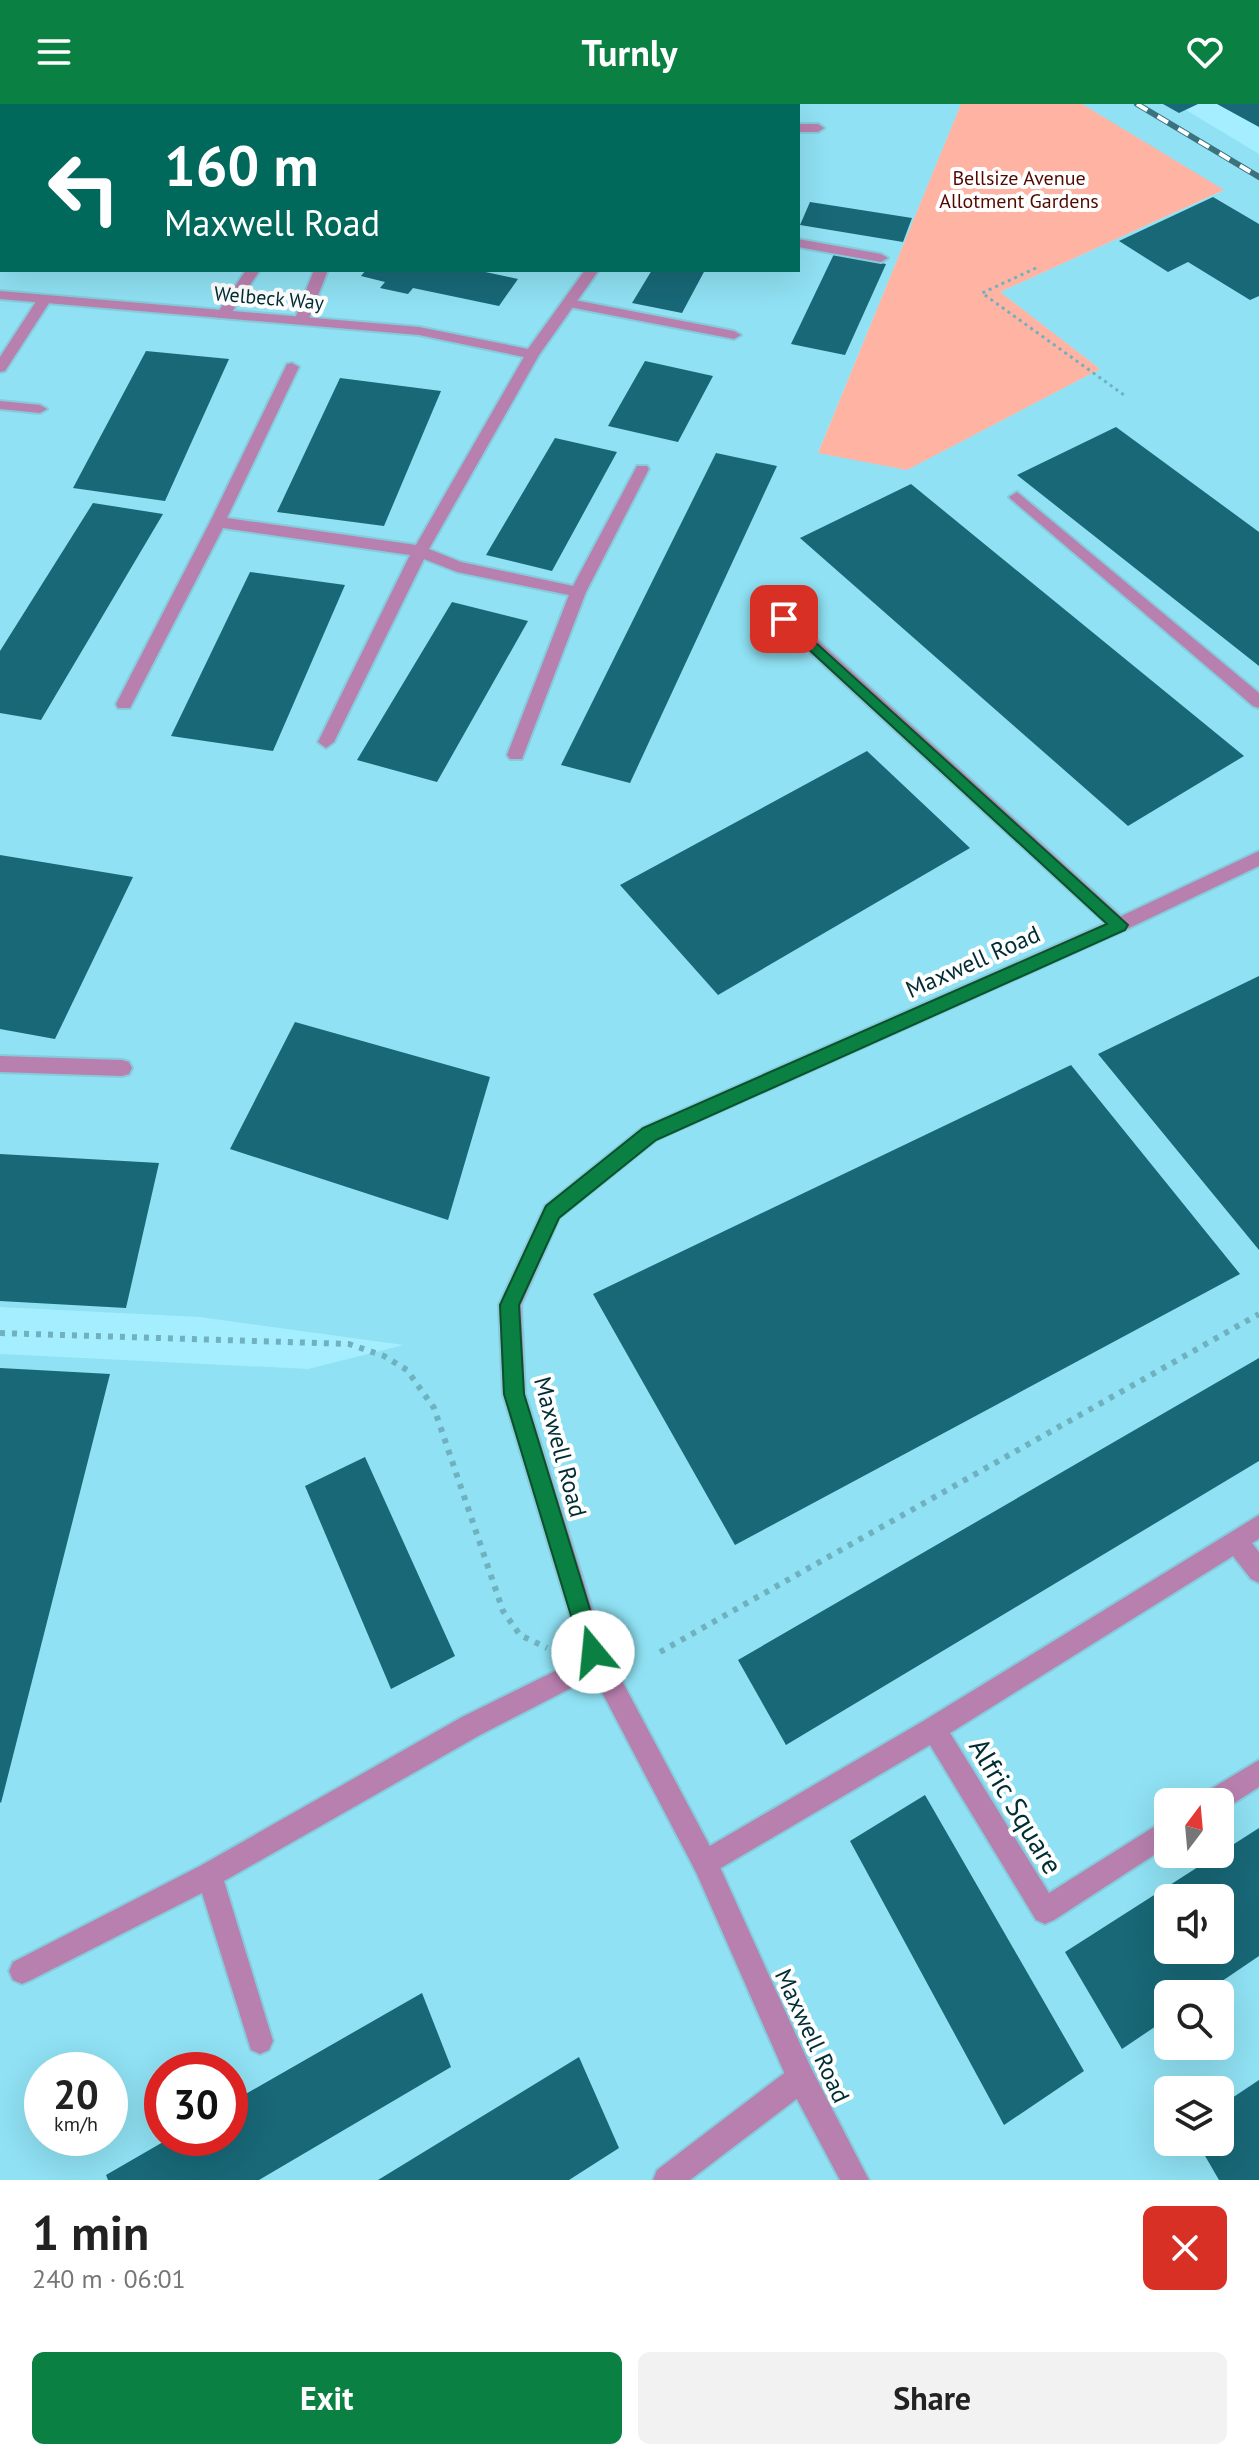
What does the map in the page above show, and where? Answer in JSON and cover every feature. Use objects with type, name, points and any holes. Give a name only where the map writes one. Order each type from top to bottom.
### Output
[{"type":"street","points":[[800,128],[818,128]]},
{"type":"street","points":[[800,243],[881,258]]},
{"type":"street","points":[[223,315],[252,272]]},
{"type":"street","points":[[301,321],[320,272]]},
{"type":"street","points":[[326,742],[420,551],[532,354],[591,272]]},
{"type":"street","name":"Welbeck Way","points":[[0,295],[419,331],[532,354]]},
{"type":"street","points":[[0,368],[44,300]]},
{"type":"street","points":[[569,303],[734,335]]},
{"type":"street","points":[[124,704],[218,522],[292,367]]},
{"type":"street","points":[[0,405],[40,409]]},
{"type":"street","points":[[516,755],[578,592],[642,469]]},
{"type":"street","points":[[1017,497],[1259,702]]},
{"type":"street","points":[[218,522],[420,551],[457,567],[578,592]]},
{"type":"street","points":[[784,619],[1119,925]]},
{"type":"street","name":"Maxwell Road","points":[[855,2180],[801,2078],[705,1863],[593,1652],[514,1394],[510,1305],[552,1212],[649,1134],[1119,925],[1259,858]]},
{"type":"street","points":[[0,1064],[122,1068]]},
{"type":"street","name":"Alfric Square","points":[[705,1863],[934,1729],[1259,1526]]},
{"type":"street","points":[[1236,1541],[1259,1571]]},
{"type":"street","points":[[22,1971],[209,1875],[471,1726],[600,1661]]},
{"type":"street","name":"Alfric Square","points":[[934,1729],[1045,1911],[1154,1840]]},
{"type":"street","points":[[1234,1788],[1259,1772]]},
{"type":"street","points":[[209,1875],[260,2041]]},
{"type":"street","points":[[667,2180],[801,2078]]},
{"type":"path","points":[[1036,268],[982,293],[1124,395]]},
{"type":"path","points":[[660,1652],[1259,1314]]},
{"type":"path","points":[[0,1333],[349,1344],[384,1356],[407,1370],[434,1408],[503,1611],[520,1635],[555,1652]]},
{"type":"shaded area","points":[[800,104],[961,104],[818,452],[907,470],[1100,369],[1000,292],[1223,191],[1082,104],[1176,104],[1259,154],[1259,2180],[0,2180],[0,1354],[308,1369],[404,1345],[200,1317],[0,1307],[0,272],[800,272]]},
{"type":"green space","name":"Bellsize Avenue Allotment Gardens","points":[[961,104],[1082,104],[1224,190],[1000,292],[1100,369],[907,470],[818,453]]},
{"type":"building","points":[[1163,104],[1198,104],[1179,113]]},
{"type":"building","points":[[1217,104],[1259,104],[1259,127]]},
{"type":"building","points":[[1213,197],[1259,224],[1259,296],[1250,300],[1188,262],[1168,272],[1119,241]]},
{"type":"building","points":[[810,202],[912,218],[903,242],[800,225]]},
{"type":"building","points":[[834,254],[886,264],[845,355],[791,344]]},
{"type":"building","points":[[364,272],[485,272],[518,279],[499,306],[413,288],[408,294],[380,288],[385,282],[361,276]]},
{"type":"building","points":[[651,272],[704,272],[682,313],[632,303]]},
{"type":"building","points":[[146,351],[229,359],[165,501],[73,488]]},
{"type":"building","points":[[645,361],[713,376],[678,442],[608,426]]},
{"type":"building","points":[[340,378],[441,391],[384,526],[277,512]]},
{"type":"building","points":[[1116,427],[1259,532],[1259,666],[1017,475]]},
{"type":"building","points":[[555,438],[617,452],[552,571],[486,555]]},
{"type":"building","points":[[716,453],[777,466],[630,783],[561,765]]},
{"type":"building","points":[[911,484],[1244,756],[1128,826],[800,538]]},
{"type":"building","points":[[93,503],[163,514],[41,720],[0,713],[0,651]]},
{"type":"building","points":[[250,572],[345,585],[273,751],[171,736]]},
{"type":"building","points":[[452,602],[528,621],[437,782],[357,760]]},
{"type":"building","points":[[867,751],[970,848],[718,995],[620,885]]},
{"type":"building","points":[[0,855],[133,877],[55,1039],[0,1029]]},
{"type":"building","points":[[1259,976],[1259,1250],[1098,1054]]},
{"type":"building","points":[[295,1022],[490,1077],[448,1220],[230,1149]]},
{"type":"building","points":[[1071,1065],[1240,1274],[735,1545],[593,1294]]},
{"type":"building","points":[[0,1154],[159,1163],[126,1308],[0,1301]]},
{"type":"building","points":[[1259,1358],[1259,1461],[786,1745],[738,1660]]},
{"type":"building","points":[[0,1368],[110,1374],[1,1803],[0,1802]]},
{"type":"building","points":[[365,1457],[455,1656],[391,1689],[305,1486]]},
{"type":"building","points":[[925,1795],[1084,2071],[1004,2125],[850,1841]]},
{"type":"building","points":[[1259,1828],[1259,1956],[1224,1980],[1154,1980],[1154,2027],[1122,2049],[1065,1952],[1154,1895],[1154,1964],[1234,1964],[1234,1884],[1171,1884],[1196,1868],[1234,1868],[1234,1844]]},
{"type":"building","points":[[422,1993],[451,2067],[259,2180],[108,2180],[106,2175],[144,2153],[144,2156],[248,2156],[248,2093]]},
{"type":"building","points":[[579,2057],[619,2148],[569,2180],[378,2180]]},
{"type":"building","points":[[1259,2080],[1259,2180],[1219,2180],[1205,2156],[1234,2156],[1234,2097]]},
{"type":"railway","points":[[1137,104],[1259,177]]},
{"type":"route","points":[[593,1652],[514,1394],[510,1305],[552,1212],[649,1134],[1119,925],[784,619]]}]
